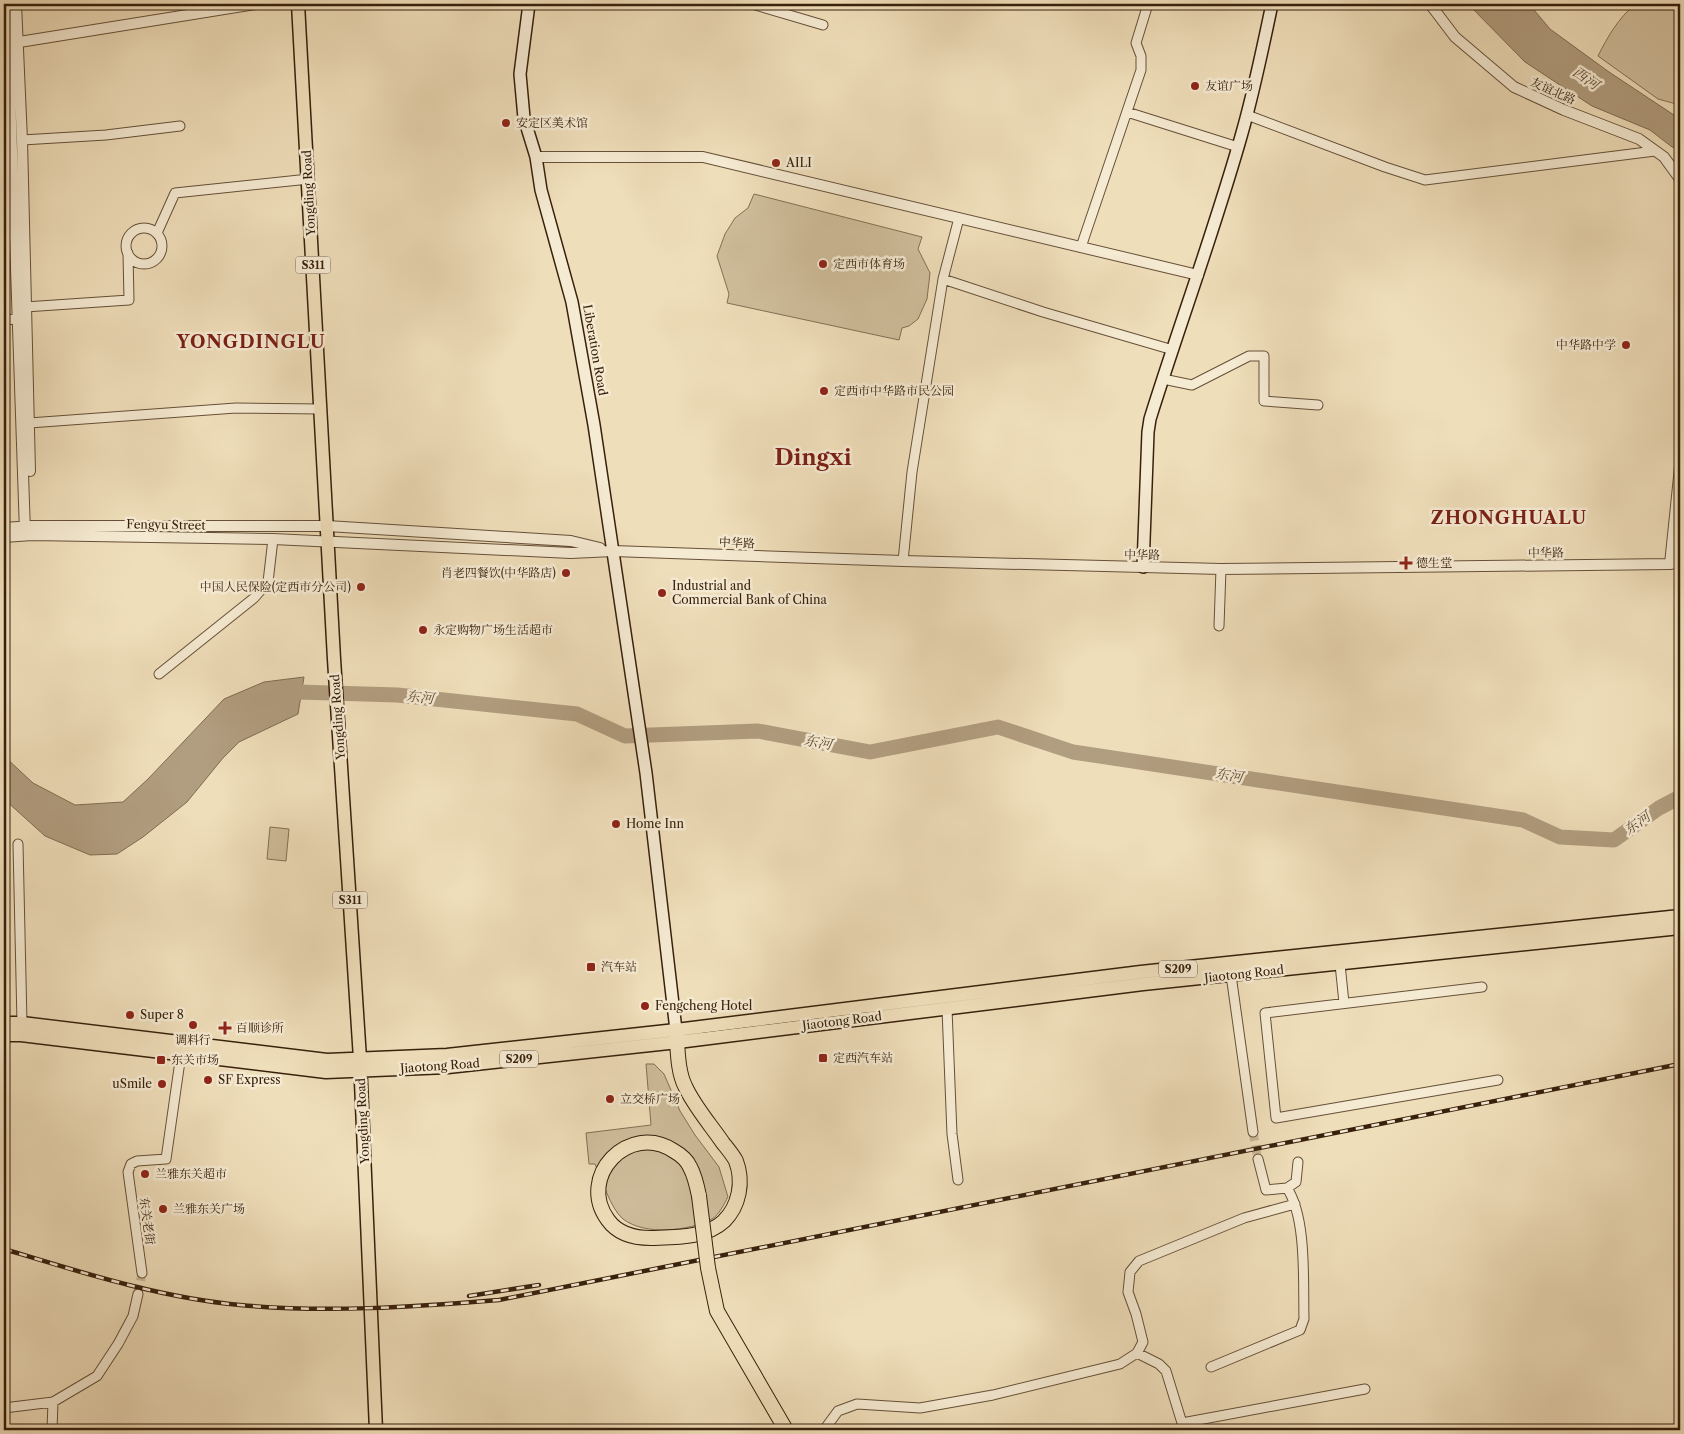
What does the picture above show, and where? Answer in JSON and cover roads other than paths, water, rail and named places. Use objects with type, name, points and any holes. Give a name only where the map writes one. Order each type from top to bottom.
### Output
[{"type":"highway","points":[[677,1036],[684,1084],[694,1102],[735,1160],[740,1176],[739,1193],[734,1208],[723,1222],[709,1230],[682,1236],[635,1237],[622,1233],[612,1225],[604,1214],[599,1202],[598,1188],[602,1173],[610,1160],[622,1149],[636,1143],[652,1142],[667,1146],[680,1154],[690,1166],[699,1196],[708,1268],[717,1311],[786,1430]]},
{"type":"main road","name":"Yongding Road","points":[[298,4],[334,660],[360,1065],[376,1430]]},
{"type":"main road","name":"Liberation Road","points":[[530,4],[520,74],[524,118],[536,157],[541,190],[572,302],[594,425],[646,773],[677,1036]]},
{"type":"main road","points":[[1143,567],[1150,419],[1238,147],[1272,4]]},
{"type":"main road","name":"Jiaotong Road","points":[[4,1023],[22,1023],[360,1065],[448,1067],[1141,972],[1680,916]]},
{"type":"main road","name":"Jiaotong Road","points":[[677,1036],[946,1009],[1133,985],[1680,928]]},
{"type":"main road","name":"Jiaotong Road","points":[[4,1035],[21,1035],[326,1072],[360,1065]]},
{"type":"street","points":[[7,4],[22,140],[29,423],[29,530]]},
{"type":"street","points":[[16,4],[10,43],[17,319],[29,530]]},
{"type":"street","points":[[10,43],[256,4]]},
{"type":"street","points":[[752,4],[823,25]]},
{"type":"street","points":[[1081,247],[1141,70],[1140,56],[1136,43],[1148,4]]},
{"type":"street","name":"友谊北路","points":[[1430,4],[1456,37],[1514,87],[1564,110],[1639,139],[1664,157],[1680,179]]},
{"type":"street","points":[[1127,112],[1238,147]]},
{"type":"street","points":[[1247,114],[1385,167],[1425,180],[1655,151]]},
{"type":"street","points":[[22,140],[106,136],[180,126]]},
{"type":"street","points":[[536,157],[703,156],[1198,275]]},
{"type":"street","points":[[157,233],[175,193],[309,179]]},
{"type":"street","points":[[903,561],[912,472],[943,279],[959,218]]},
{"type":"street","points":[[144,228],[151,229],[157,233],[161,238],[162,245],[158,258],[145,264],[138,263],[132,259],[126,247],[131,234],[144,228]]},
{"type":"street","points":[[25,307],[129,300],[128,253]]},
{"type":"street","points":[[943,279],[1043,312],[1173,350]]},
{"type":"street","points":[[4,320],[17,319]]},
{"type":"street","points":[[1163,379],[1192,385],[1249,356],[1264,356],[1264,402],[1318,405]]},
{"type":"street","points":[[29,423],[236,408],[321,409]]},
{"type":"street","points":[[1675,563],[1680,467]]},
{"type":"street","name":"中华路","points":[[327,526],[571,541],[613,551]]},
{"type":"street","name":"Fengyu Street","points":[[4,537],[29,530],[327,526]]},
{"type":"street","name":"Fengyu Street","points":[[4,528],[328,542]]},
{"type":"street","points":[[159,674],[254,598],[268,582],[273,539]]},
{"type":"street","name":"中华路","points":[[328,542],[571,553],[613,551],[1221,569],[1675,563],[1680,567]]},
{"type":"street","points":[[1219,626],[1221,569]]},
{"type":"street","points":[[18,844],[22,1023]]},
{"type":"street","points":[[1340,964],[1344,1004]]},
{"type":"street","points":[[1231,975],[1253,1132]]},
{"type":"street","points":[[1482,988],[1265,1013],[1276,1118],[1498,1080]]},
{"type":"street","points":[[946,1009],[952,1134],[958,1180]]},
{"type":"street","name":"东关老街","points":[[142,1273],[128,1172],[132,1164],[137,1161],[166,1159],[181,1054]]},
{"type":"street","points":[[1258,1159],[1266,1190],[1286,1188],[1296,1182],[1298,1162]]},
{"type":"street","points":[[1211,1366],[1300,1330],[1304,1319],[1301,1233],[1293,1197],[1286,1188]]},
{"type":"street","points":[[824,1430],[838,1411],[857,1404],[920,1408],[993,1395],[1120,1364],[1137,1353],[1143,1342],[1128,1292],[1130,1272],[1139,1261],[1244,1218],[1295,1204]]},
{"type":"street","points":[[4,1408],[53,1402],[97,1376],[118,1344],[133,1316],[138,1294]]},
{"type":"street","points":[[1137,1353],[1159,1364],[1166,1371],[1182,1423],[1365,1389]]},
{"type":"street","points":[[52,1430],[53,1402]]},
{"type":"water","name":"西河","points":[[1468,4],[1529,4],[1550,29],[1609,72],[1680,119],[1680,149],[1672,147],[1650,130],[1592,106],[1525,62]]},
{"type":"water","points":[[304,677],[298,714],[239,742],[223,758],[187,802],[143,837],[117,854],[90,855],[45,836],[4,799],[4,756],[33,783],[75,805],[123,802],[148,779],[224,699],[264,682]]},
{"type":"waterway","name":"东河","points":[[286,701],[298,692],[397,695],[577,714],[625,736],[758,731],[870,752],[998,727],[1073,752],[1523,820],[1560,837],[1614,840],[1659,808],[1680,797]]},
{"type":"tunnel","points":[[1253,1132],[1258,1159]]},
{"type":"tunnel","points":[[138,1294],[142,1273]]},
{"type":"railway","points":[[4,1249],[121,1283],[210,1302],[305,1309],[337,1309],[402,1307],[499,1300],[1680,1064]]},
{"type":"railway","points":[[469,1296],[539,1285]]},
{"type":"place","name":"友谊广场","points":[[1195,86]]},
{"type":"place","name":"安定区美术馆","points":[[506,123]]},
{"type":"place","name":"AILI","points":[[776,163]]},
{"type":"place","name":"定西市体育场","points":[[823,264]]},
{"type":"place","name":"中华路中学","points":[[1626,345]]},
{"type":"place","name":"定西市中华路市民公园","points":[[824,391]]},
{"type":"place","name":"德生堂","points":[[1406,563]]},
{"type":"place","name":"肖老四餐饮(中华路店)","points":[[566,573]]},
{"type":"place","name":"中国人民保险(定西市分公司)","points":[[361,587]]},
{"type":"place","name":"Industrial and Commercial Bank of China","points":[[662,593]]},
{"type":"place","name":"永定购物广场生活超市","points":[[423,630]]},
{"type":"place","name":"Home Inn","points":[[616,824]]},
{"type":"place","name":"汽车站","points":[[591,967]]},
{"type":"place","name":"Fengcheng Hotel","points":[[645,1006]]},
{"type":"place","name":"Super 8","points":[[130,1015]]},
{"type":"place","name":"调料行","points":[[193,1025]]},
{"type":"place","name":"百顺诊所","points":[[225,1028]]},
{"type":"place","name":"定西汽车站","points":[[823,1058]]},
{"type":"place","name":"东关市场","points":[[161,1060]]},
{"type":"place","name":"SF Express","points":[[208,1080]]},
{"type":"place","name":"uSmile","points":[[162,1084]]},
{"type":"place","name":"立交桥广场","points":[[610,1099]]},
{"type":"place","name":"兰雅东关超市","points":[[145,1174]]},
{"type":"place","name":"兰雅东关广场","points":[[163,1209]]},
{"type":"district","name":"YONGDINGLU","points":[[251,342]]},
{"type":"district","name":"Dingxi","points":[[813,457]]},
{"type":"district","name":"ZHONGHUALU","points":[[1509,518]]}]
